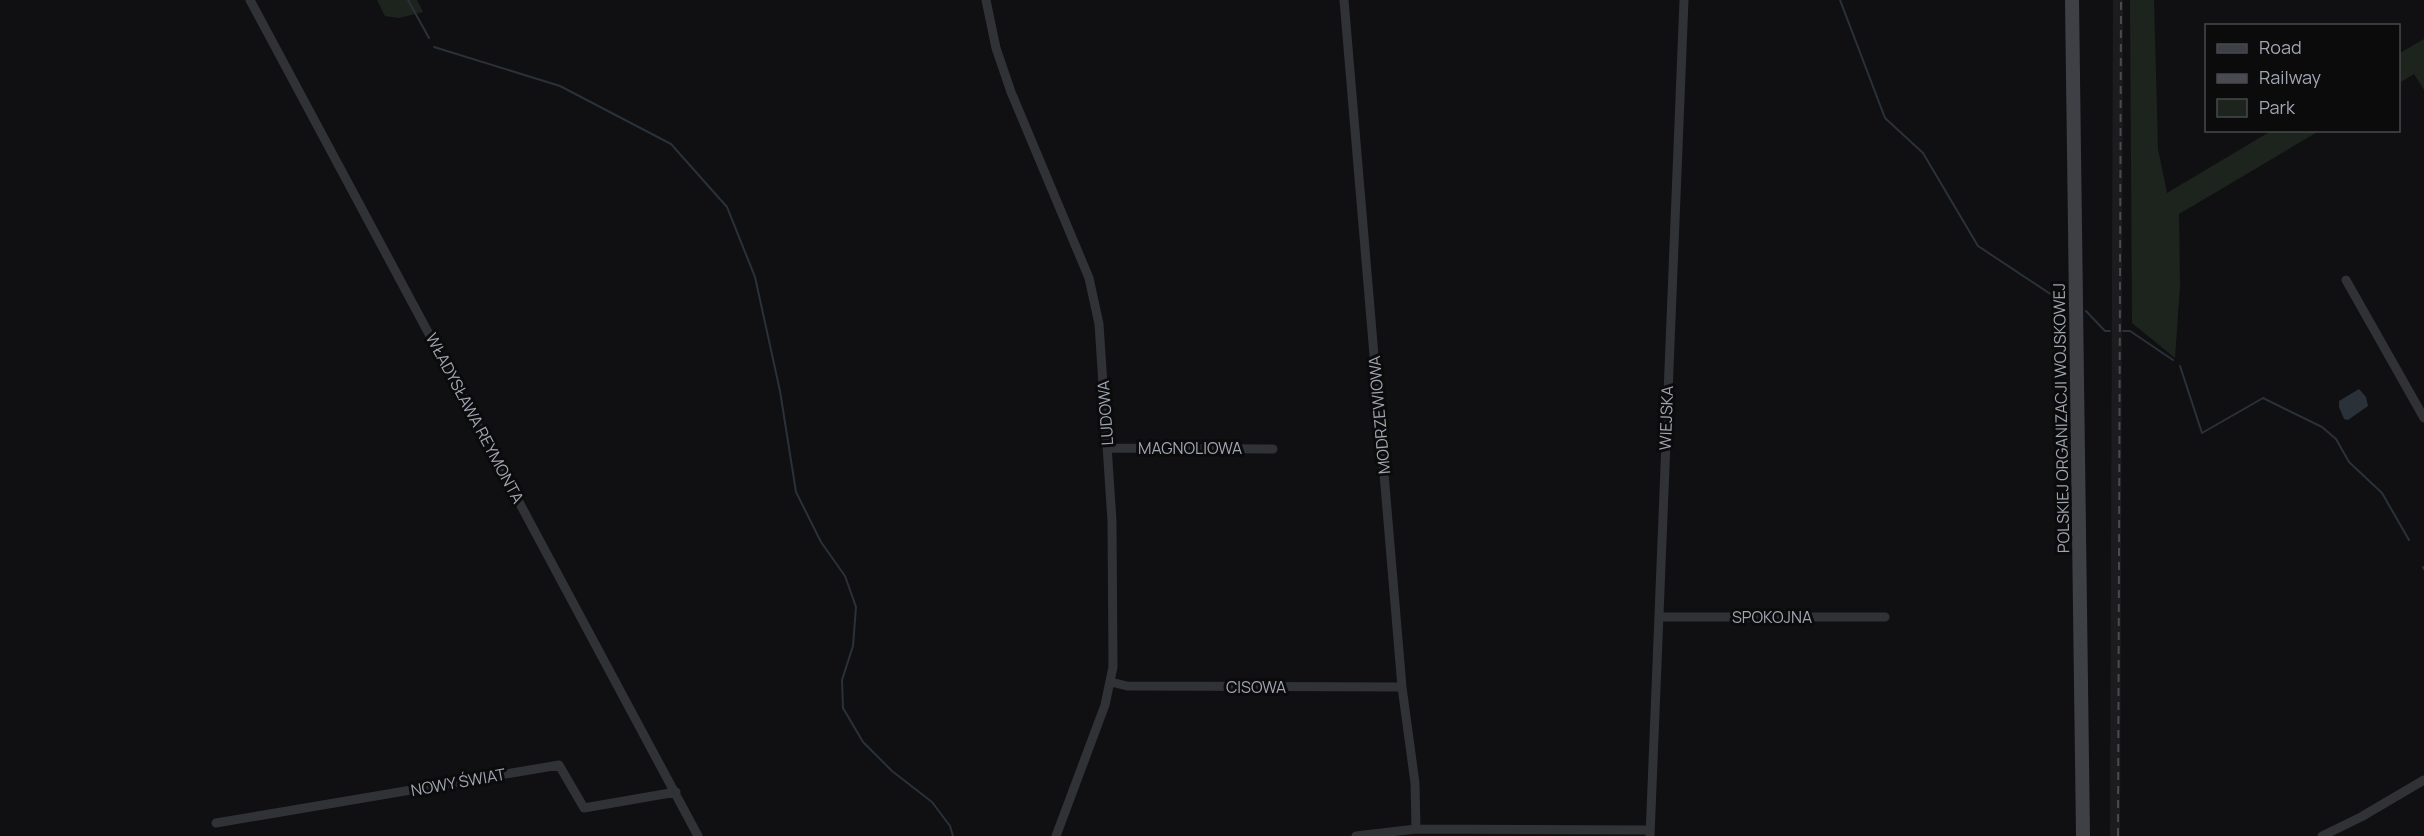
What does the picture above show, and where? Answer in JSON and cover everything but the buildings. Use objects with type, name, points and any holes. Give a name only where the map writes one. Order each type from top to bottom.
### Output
[{"type":"main road","name":"POLSKIEJ ORGANIZACJI WOJSKOWEJ","points":[[2072,0],[2083,836]]},
{"type":"street","name":"WŁADYSŁAWA REYMONTA","points":[[250,0],[699,836]]},
{"type":"street","name":"LUDOWA","points":[[986,0],[996,48],[1011,92],[1084,267],[1095,300],[1108,448],[1114,632],[1111,682],[1056,836]]},
{"type":"street","name":"MODRZEWIOWA","points":[[1344,0],[1402,687],[1415,783],[1416,829]]},
{"type":"street","name":"WIEJSKA","points":[[1649,833],[1684,0]]},
{"type":"street","points":[[2346,280],[2424,418]]},
{"type":"street","name":"MAGNOLIOWA","points":[[1108,448],[1272,449]]},
{"type":"street","name":"SPOKOJNA","points":[[1659,617],[1885,617]]},
{"type":"street","name":"CISOWA","points":[[1111,682],[1127,686],[1402,687]]},
{"type":"street","name":"NOWY ŚWIAT","points":[[216,823],[559,765],[584,808],[676,792]]},
{"type":"street","points":[[2322,836],[2361,817],[2424,780]]},
{"type":"street","points":[[1356,836],[1416,829],[1649,833]]},
{"type":"shaded area","points":[[2113,0],[2123,0],[2120,836],[2110,836]]},
{"type":"shaded area","points":[[2359,389],[2366,397],[2368,406],[2348,420],[2344,419],[2339,401]]},
{"type":"green space","points":[[377,0],[417,0],[423,12],[399,18],[385,16]]},
{"type":"green space","points":[[2130,0],[2154,0],[2158,149],[2167,193],[2269,132],[2317,132],[2179,214],[2180,286],[2175,358],[2132,323]]},
{"type":"green space","points":[[2424,39],[2424,90],[2414,74],[2400,82],[2400,53]]},
{"type":"waterway","points":[[408,0],[429,38]]},
{"type":"waterway","points":[[1840,0],[1885,118],[1923,153],[1978,246],[2058,299],[2067,310]]},
{"type":"waterway","points":[[434,47],[560,86],[671,144],[727,207],[755,277],[780,391],[796,492],[821,542],[845,576],[856,607],[853,646],[842,680],[843,708],[863,742],[892,771],[932,802],[950,826],[953,836]]},
{"type":"waterway","points":[[2086,311],[2105,331],[2110,331]]},
{"type":"waterway","points":[[2123,331],[2130,331],[2173,360]]},
{"type":"waterway","points":[[2180,366],[2202,433],[2263,398],[2322,427],[2336,439],[2349,462],[2382,493],[2409,540]]},
{"type":"railway","points":[[2118,836],[2121,0]]}]
